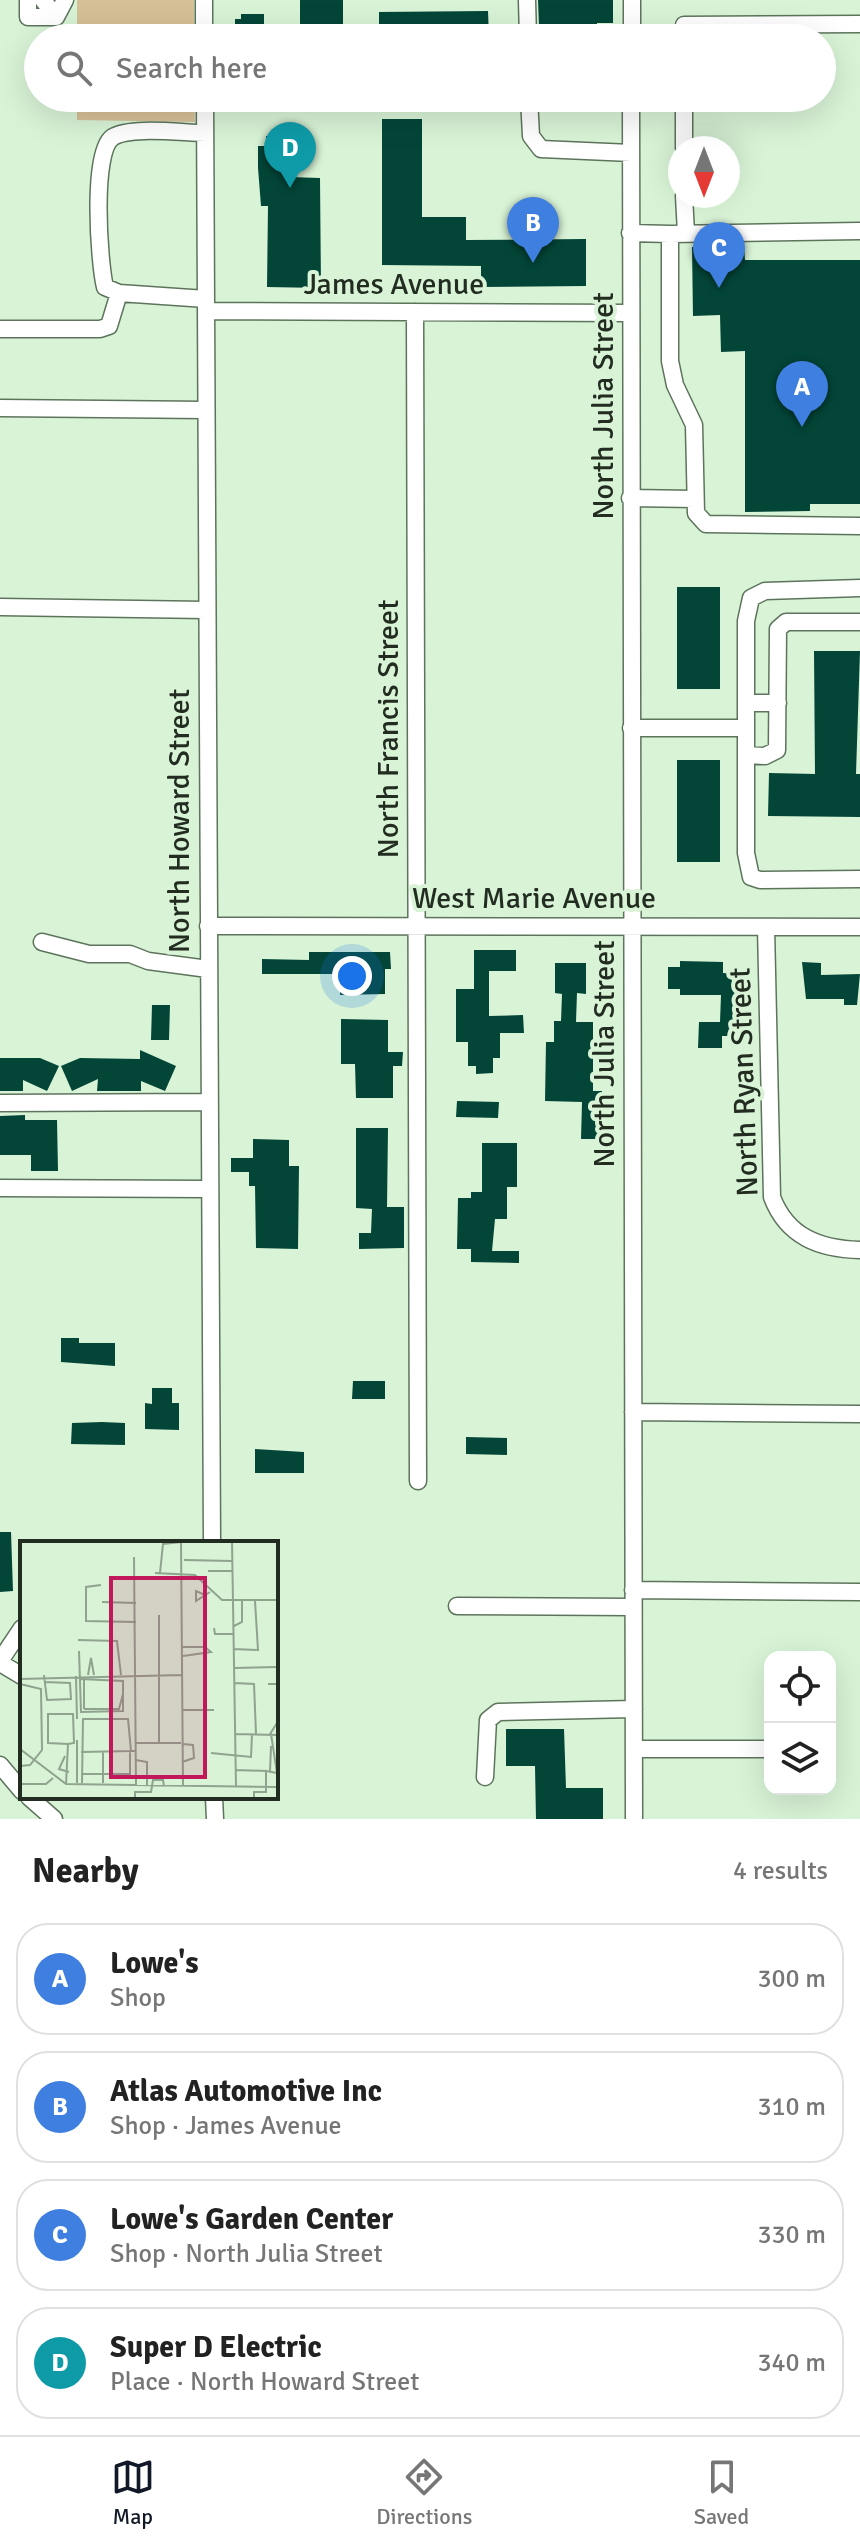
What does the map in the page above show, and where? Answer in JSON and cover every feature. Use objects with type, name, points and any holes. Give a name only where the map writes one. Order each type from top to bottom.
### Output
[{"type":"street","points":[[28,0],[28,17],[56,17]]},
{"type":"street","points":[[43,0],[56,17]]},
{"type":"street","points":[[56,17],[65,0]]},
{"type":"street","points":[[204,0],[204,24]]},
{"type":"street","points":[[527,0],[528,24]]},
{"type":"street","points":[[632,0],[632,24]]},
{"type":"street","points":[[836,25],[860,24]]},
{"type":"street","name":"North Howard Street","points":[[205,112],[212,1541]]},
{"type":"street","points":[[530,112],[531,136],[541,149],[631,153]]},
{"type":"street","name":"North Julia Street","points":[[631,112],[634,1819]]},
{"type":"street","points":[[684,112],[684,136]]},
{"type":"street","points":[[0,329],[100,329],[109,326],[119,293],[105,287],[103,278],[98,169],[104,147],[113,136],[132,132],[205,133]]},
{"type":"street","points":[[682,208],[670,361],[675,385],[694,425],[696,513],[706,524],[860,526]]},
{"type":"street","points":[[630,233],[860,231]]},
{"type":"street","name":"James Avenue","points":[[119,293],[206,305],[415,312],[631,313]]},
{"type":"street","name":"North Francis Street","points":[[415,312],[418,1481]]},
{"type":"street","points":[[0,408],[206,410]]},
{"type":"street","points":[[630,498],[695,499]]},
{"type":"street","points":[[860,588],[765,591],[751,598],[746,621],[746,853],[751,877],[760,880],[860,879]]},
{"type":"street","points":[[0,607],[206,610]]},
{"type":"street","points":[[746,755],[765,756],[777,750],[778,629],[786,622],[860,622]]},
{"type":"street","points":[[746,703],[778,703]]},
{"type":"street","points":[[631,728],[746,728]]},
{"type":"street","name":"West Marie Avenue","points":[[208,926],[860,927]]},
{"type":"street","name":"North Ryan Street","points":[[766,927],[771,1185],[776,1208],[792,1229],[824,1247],[860,1250]]},
{"type":"street","points":[[42,942],[89,954],[130,954],[148,961],[208,969]]},
{"type":"street","points":[[0,1103],[208,1102]]},
{"type":"street","points":[[0,1188],[208,1189]]},
{"type":"street","points":[[633,1412],[860,1414]]},
{"type":"street","points":[[633,1590],[860,1592]]},
{"type":"street","points":[[457,1606],[633,1607]]},
{"type":"street","points":[[20,1631],[0,1662],[20,1675]]},
{"type":"street","points":[[485,1777],[488,1720],[498,1712],[634,1709]]},
{"type":"street","points":[[634,1749],[764,1749]]},
{"type":"street","points":[[0,1765],[20,1789]]},
{"type":"street","points":[[31,1799],[54,1819]]},
{"type":"street","points":[[214,1799],[215,1819]]},
{"type":"shaded area","points":[[77,0],[194,0],[194,24],[77,24]]},
{"type":"shaded area","points":[[77,112],[195,112],[195,122],[77,120]]},
{"type":"building","points":[[300,0],[343,0],[343,24],[300,24]]},
{"type":"building","points":[[538,0],[613,0],[613,23],[539,24]]},
{"type":"building","points":[[488,11],[488,24],[379,24],[379,12]]},
{"type":"building","points":[[241,14],[264,14],[264,24],[235,24],[235,19],[241,19]]},
{"type":"building","points":[[382,119],[422,119],[422,217],[466,217],[466,240],[586,239],[586,286],[481,287],[481,266],[382,265]]},
{"type":"building","points":[[266,136],[278,136],[278,142],[290,142],[290,177],[320,178],[321,288],[267,287],[268,206],[261,206],[258,168],[258,146],[266,146]]},
{"type":"building","points":[[744,246],[745,260],[860,260],[860,504],[810,504],[810,511],[745,512],[745,351],[721,352],[720,315],[693,316],[692,247]]},
{"type":"building","points":[[677,587],[720,587],[720,689],[677,689]]},
{"type":"building","points":[[814,651],[860,651],[856,774],[860,774],[860,817],[768,816],[769,773],[815,774]]},
{"type":"building","points":[[677,760],[720,760],[720,862],[677,862]]},
{"type":"building","points":[[474,950],[516,950],[516,971],[489,971],[489,1016],[523,1015],[524,1033],[500,1033],[500,1058],[493,1058],[493,1073],[476,1074],[476,1066],[468,1066],[468,1042],[456,1042],[456,989],[474,989]]},
{"type":"building","points":[[309,952],[390,952],[391,969],[385,969],[385,994],[340,995],[340,974],[262,974],[262,959],[309,960]]},
{"type":"building","points":[[680,961],[723,962],[723,973],[742,974],[742,1002],[736,1002],[736,1036],[722,1036],[722,1048],[698,1048],[699,1022],[720,1022],[721,995],[680,995],[680,989],[668,989],[668,967],[680,967]]},
{"type":"building","points":[[802,962],[821,963],[821,975],[860,974],[857,1005],[844,1005],[844,999],[806,999]]},
{"type":"building","points":[[555,963],[586,963],[586,994],[577,993],[576,1022],[593,1022],[593,1091],[602,1091],[601,1139],[581,1139],[582,1102],[545,1101],[546,1042],[554,1042],[554,1021],[561,1021],[562,994],[555,993]]},
{"type":"building","points":[[152,1005],[170,1005],[169,1040],[151,1040]]},
{"type":"building","points":[[341,1019],[388,1020],[388,1052],[403,1052],[402,1066],[393,1066],[393,1098],[356,1098],[355,1064],[341,1064]]},
{"type":"building","points":[[140,1050],[176,1066],[165,1091],[141,1081],[141,1091],[97,1091],[98,1079],[72,1091],[61,1066],[80,1058],[140,1059]]},
{"type":"building","points":[[0,1058],[40,1058],[59,1066],[47,1091],[23,1080],[23,1091],[0,1091]]},
{"type":"building","points":[[457,1101],[499,1102],[498,1118],[456,1117]]},
{"type":"building","points":[[25,1115],[25,1120],[57,1120],[58,1171],[31,1171],[31,1155],[0,1155],[0,1116]]},
{"type":"building","points":[[356,1128],[388,1128],[387,1207],[404,1207],[404,1248],[359,1249],[359,1233],[371,1233],[372,1209],[356,1208]]},
{"type":"building","points":[[253,1139],[289,1140],[289,1166],[299,1166],[298,1249],[256,1248],[255,1186],[249,1186],[249,1172],[231,1172],[231,1158],[253,1158]]},
{"type":"building","points":[[482,1143],[517,1143],[517,1187],[507,1187],[507,1219],[495,1219],[492,1251],[519,1251],[519,1263],[471,1262],[471,1249],[457,1249],[458,1198],[471,1198],[471,1192],[482,1192]]},
{"type":"building","points":[[61,1338],[79,1338],[79,1343],[115,1343],[115,1366],[61,1362]]},
{"type":"building","points":[[353,1381],[385,1381],[385,1399],[352,1399]]},
{"type":"building","points":[[152,1388],[172,1388],[172,1403],[179,1403],[179,1430],[145,1429],[145,1403],[152,1404]]},
{"type":"building","points":[[72,1423],[125,1423],[125,1445],[71,1444]]},
{"type":"building","points":[[466,1437],[507,1438],[507,1455],[466,1454]]},
{"type":"building","points":[[255,1449],[304,1452],[304,1473],[255,1473]]},
{"type":"building","points":[[0,1532],[11,1532],[13,1591],[0,1592]]},
{"type":"building","points":[[506,1729],[564,1729],[566,1788],[603,1788],[603,1819],[536,1819],[535,1766],[506,1766]]},
{"type":"place","name":"Super D Electric","points":[[290,188]]},
{"type":"place","name":"Atlas Automotive Inc","points":[[533,263]]},
{"type":"place","name":"Lowe's Garden Center","points":[[719,288]]},
{"type":"place","name":"Lowe's","points":[[802,427]]}]
